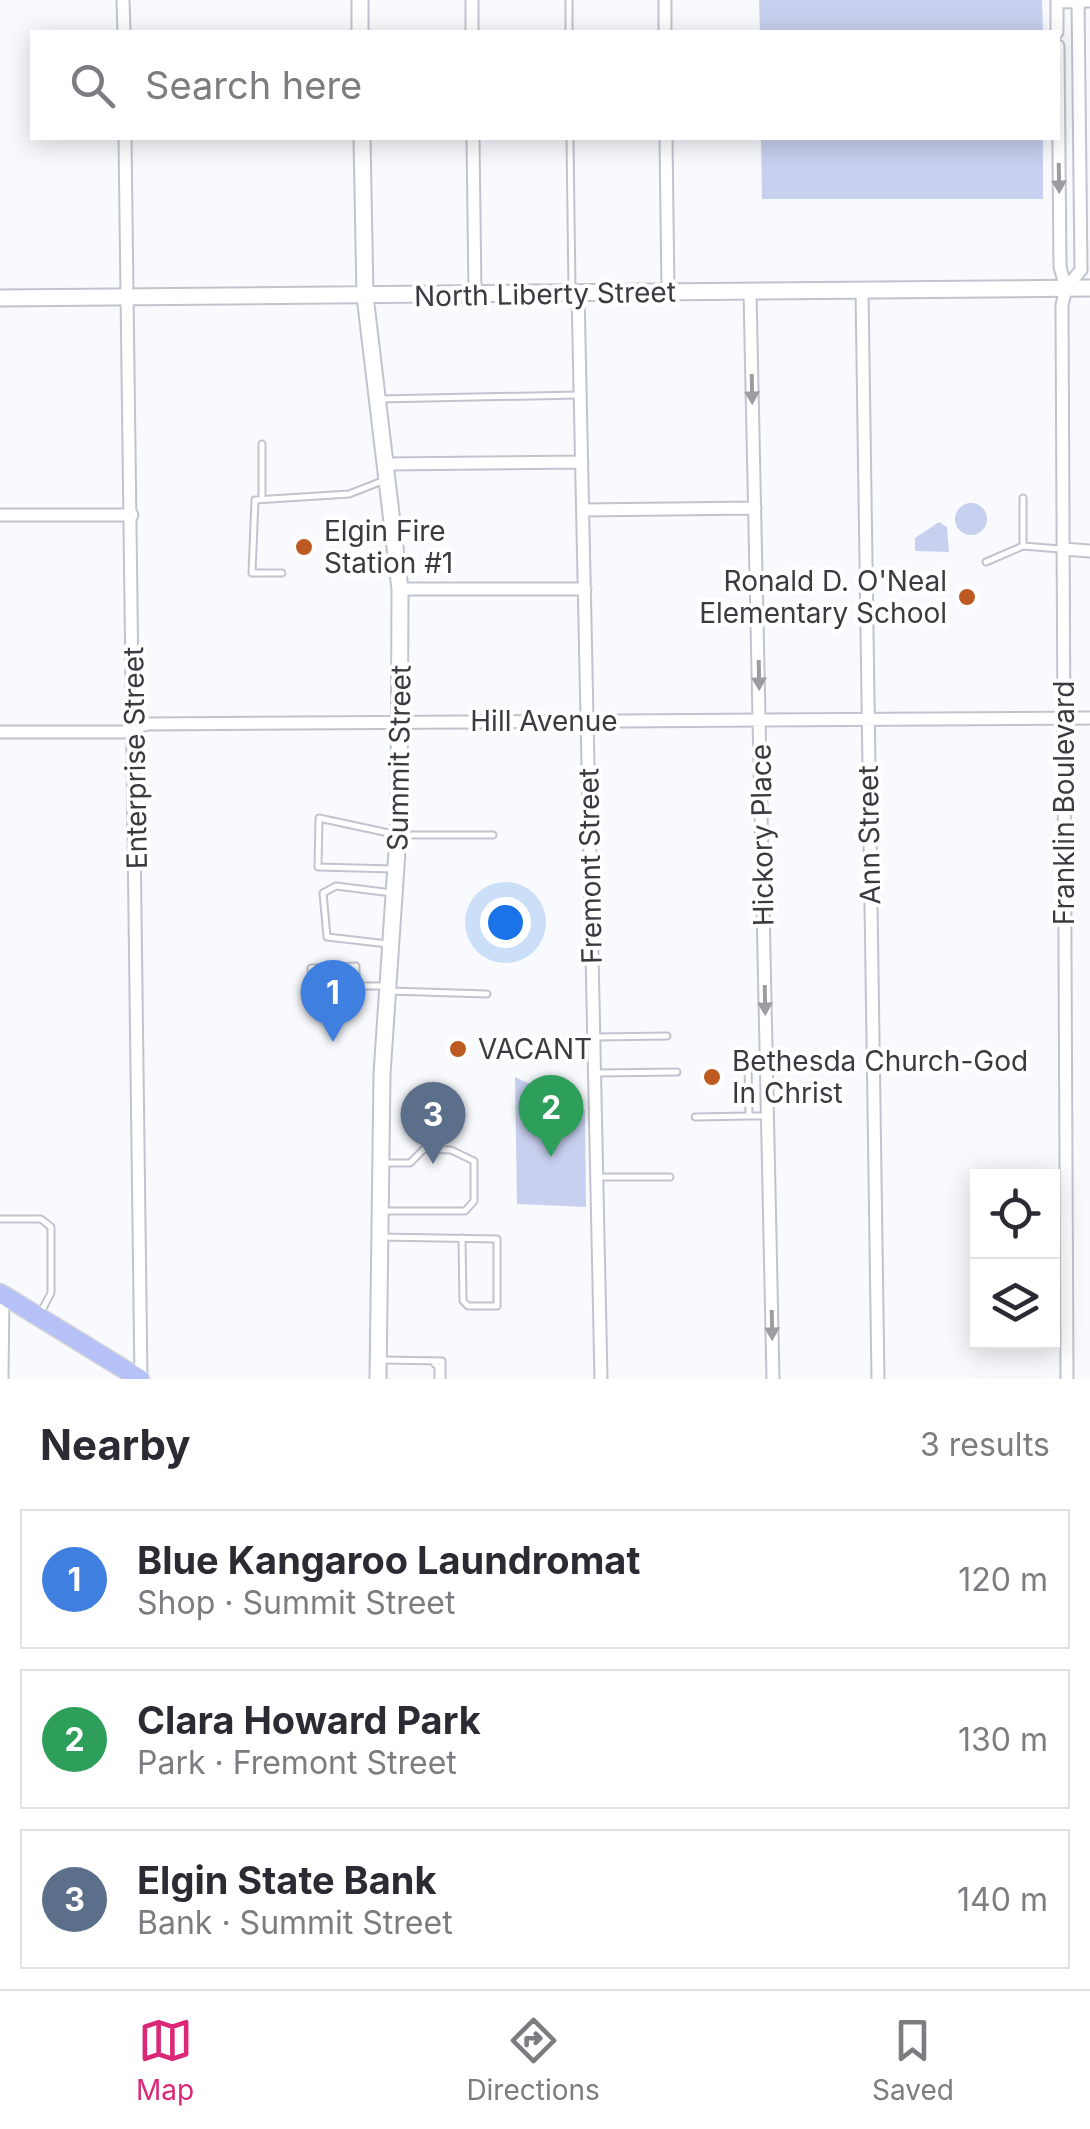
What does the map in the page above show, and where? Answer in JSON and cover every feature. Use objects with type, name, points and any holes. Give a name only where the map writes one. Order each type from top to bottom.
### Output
[{"type":"main road","points":[[360,0],[360,30]]},
{"type":"main road","name":"Summit Street","points":[[362,140],[365,296],[400,589],[398,836],[380,1163],[378,1379]]},
{"type":"main road","name":"North Liberty Street","points":[[0,298],[1090,288]]},
{"type":"main road","points":[[1,1294],[141,1379]]},
{"type":"street","points":[[123,0],[124,30]]},
{"type":"street","points":[[472,0],[472,30]]},
{"type":"street","points":[[665,0],[665,30]]},
{"type":"street","points":[[1057,30],[1057,1],[1082,1]]},
{"type":"street","name":"Franklin Boulevard","points":[[1067,1379],[1062,305],[1066,288],[1081,270],[1082,1]]},
{"type":"street","name":"Enterprise Street","points":[[125,140],[141,1379]]},
{"type":"street","points":[[473,140],[475,294]]},
{"type":"street","points":[[666,140],[668,292]]},
{"type":"street","name":"Franklin Boulevard","points":[[1059,140],[1060,267],[1066,288]]},
{"type":"street","name":"Ann Street","points":[[862,290],[878,1379]]},
{"type":"street","name":"Hickory Place","points":[[750,292],[773,1379]]},
{"type":"street","name":"Fremont Street","points":[[575,293],[581,395],[601,1379]]},
{"type":"street","points":[[387,471],[582,462]]},
{"type":"street","points":[[583,510],[755,508]]},
{"type":"street","points":[[0,516],[132,515]]},
{"type":"street","points":[[1063,549],[1090,551]]},
{"type":"street","points":[[400,589],[585,589]]},
{"type":"street","name":"Hill Avenue","points":[[0,732],[123,732],[134,728],[401,722],[1090,718]]},
{"type":"street","points":[[1,1294],[2,1379]]},
{"type":"lane","points":[[568,0],[569,30]]},
{"type":"lane","points":[[570,140],[575,293]]},
{"type":"lane","points":[[378,399],[581,395]]},
{"type":"lane","points":[[262,444],[262,496],[252,508],[252,574],[282,573]]},
{"type":"lane","points":[[262,496],[349,494],[387,471]]},
{"type":"lane","points":[[1022,498],[1023,546]]},
{"type":"lane","points":[[986,562],[1023,546],[1063,549]]},
{"type":"lane","points":[[397,870],[318,867],[319,818],[398,836],[493,835]]},
{"type":"lane","points":[[391,944],[327,937],[324,893],[336,886],[395,894]]},
{"type":"lane","points":[[356,966],[356,986],[356,1000],[312,1001],[311,968],[356,966]]},
{"type":"lane","points":[[356,986],[487,994]]},
{"type":"lane","points":[[594,1037],[667,1036]]},
{"type":"lane","points":[[749,1116],[748,1066],[754,1059],[766,1058]]},
{"type":"lane","points":[[595,1073],[677,1072]]},
{"type":"lane","points":[[695,1117],[768,1116]]},
{"type":"lane","points":[[379,1211],[465,1211],[474,1201],[474,1161],[455,1151],[424,1149],[410,1163],[380,1163]]},
{"type":"lane","points":[[597,1177],[670,1176]]},
{"type":"lane","points":[[0,1220],[41,1218],[50,1225],[51,1293],[38,1316]]},
{"type":"lane","points":[[378,1237],[497,1238],[496,1306],[464,1303],[462,1238]]},
{"type":"lane","points":[[378,1360],[442,1361],[440,1379]]},
{"type":"shaded area","points":[[759,0],[1042,0],[1043,30],[760,30]]},
{"type":"shaded area","points":[[761,140],[1043,140],[1043,199],[762,199]]},
{"type":"shaded area","points":[[971,503],[982,508],[987,519],[982,530],[971,535],[960,530],[955,519],[960,508]]},
{"type":"shaded area","points":[[939,522],[947,527],[949,552],[915,551],[915,538]]},
{"type":"shaded area","points":[[515,1077],[585,1110],[586,1207],[517,1204]]},
{"type":"place","name":"Elgin Fire Station #1","points":[[304,547]]},
{"type":"place","name":"Ronald D. O'Neal Elementary School","points":[[967,597]]},
{"type":"place","name":"Blue Kangaroo Laundromat","points":[[333,1042]]},
{"type":"place","name":"VACANT","points":[[458,1049]]},
{"type":"place","name":"Bethesda Church-God In Christ","points":[[712,1077]]},
{"type":"place","name":"Clara Howard Park","points":[[551,1157]]},
{"type":"place","name":"Elgin State Bank","points":[[433,1164]]}]
